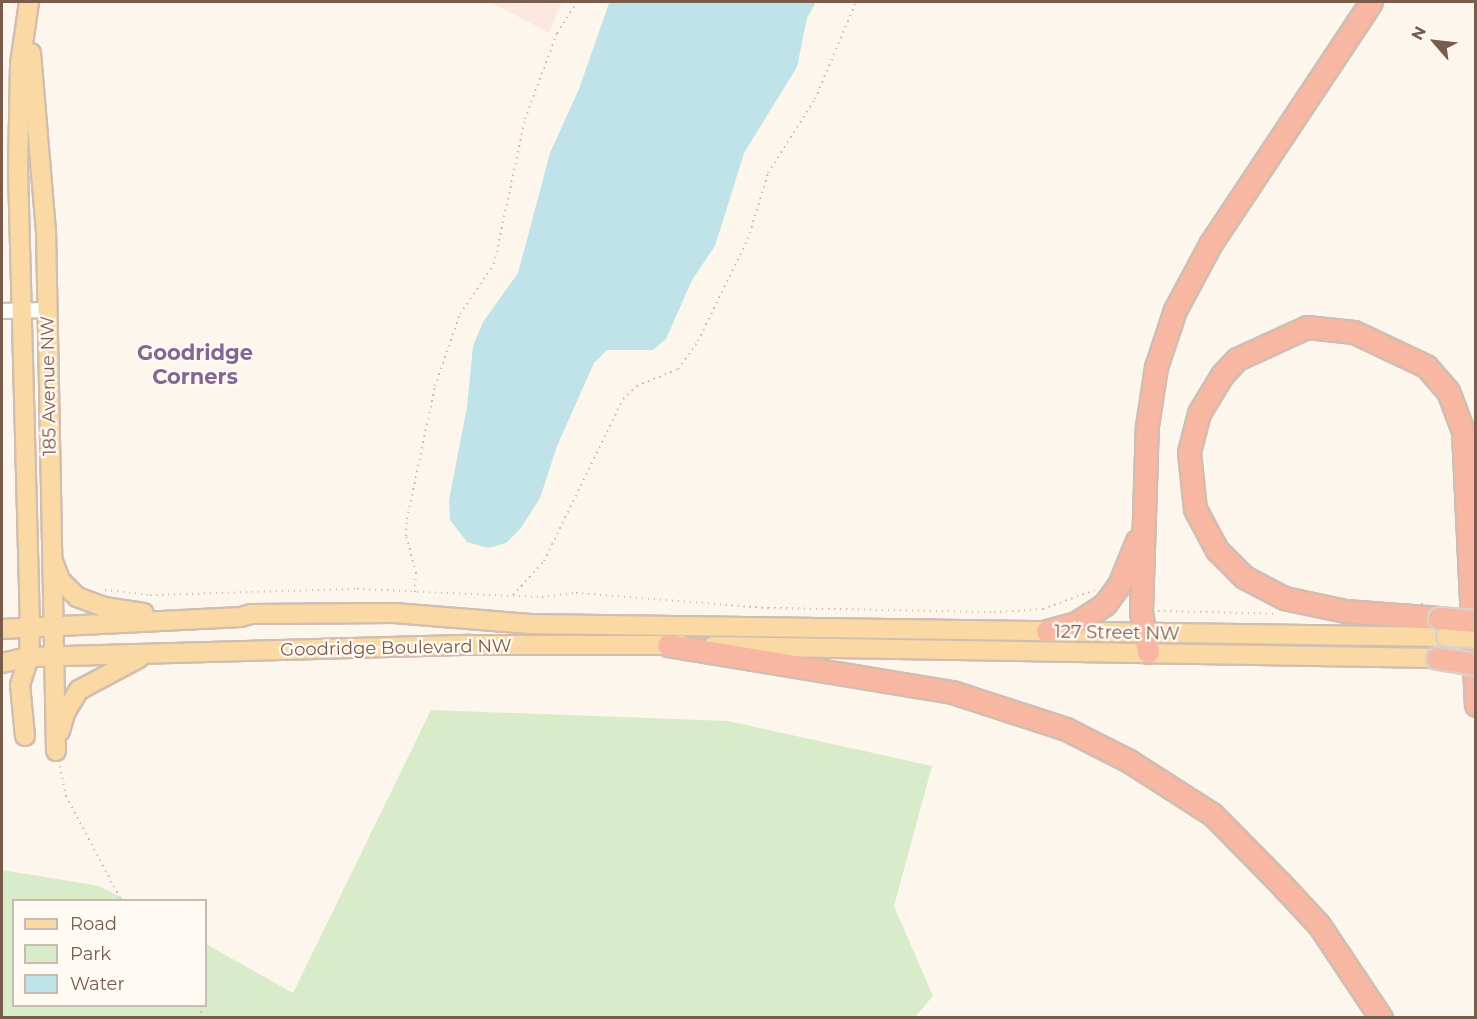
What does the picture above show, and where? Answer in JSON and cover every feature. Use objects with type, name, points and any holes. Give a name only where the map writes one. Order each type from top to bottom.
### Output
[{"type":"highway","points":[[1144,632],[1142,529],[1150,408],[1156,367],[1175,310],[1211,243],[1371,2]]},
{"type":"highway","points":[[1476,621],[1443,628],[1284,598],[1244,577],[1217,550],[1204,530],[1190,489],[1193,434],[1209,394],[1237,358],[1307,327],[1354,332],[1426,366],[1448,391],[1463,431],[1476,705]]},
{"type":"highway","points":[[1047,631],[1086,618],[1107,600],[1119,585],[1142,529]]},
{"type":"highway","points":[[668,645],[952,692],[1066,729],[1128,761],[1212,814],[1325,933],[1381,1017]]},
{"type":"highway","points":[[1437,658],[1476,664]]},
{"type":"main road","name":"185 Avenue NW","points":[[25,736],[20,685],[29,657],[30,627],[11,311],[19,92],[29,2]]},
{"type":"main road","name":"185 Avenue NW","points":[[28,21],[41,156],[47,310],[56,748]]},
{"type":"main road","points":[[51,554],[57,574],[69,591],[104,607],[141,613],[251,614]]},
{"type":"main road","name":"Goodridge Boulevard NW","points":[[2,629],[241,617],[251,614],[394,613],[531,624],[758,625]]},
{"type":"main road","name":"127 Street NW","points":[[758,625],[1144,632],[1443,628],[1476,638]]},
{"type":"main road","name":"127 Street NW","points":[[791,646],[1144,632],[1437,658],[1476,658]]},
{"type":"main road","name":"Goodridge Boulevard NW","points":[[2,663],[29,657],[53,659],[147,654],[470,645],[791,646]]},
{"type":"main road","points":[[56,748],[65,713],[79,690],[147,654]]},
{"type":"street","points":[[11,311],[47,310]]},
{"type":"path","points":[[415,592],[416,573],[406,536],[407,519],[435,386],[460,315],[494,264],[525,119],[557,33],[577,2]]},
{"type":"path","points":[[513,596],[544,561],[623,399],[637,386],[678,369],[698,341],[748,239],[768,173],[815,99],[856,2]]},
{"type":"path","points":[[101,588],[150,595],[334,589],[553,597],[576,593],[768,608],[994,612],[1043,609],[1077,599],[1093,589],[1107,600]]},
{"type":"path","points":[[1144,632],[1272,616],[1278,613],[1284,598]]},
{"type":"path","points":[[1415,603],[1421,604]]},
{"type":"path","points":[[56,748],[66,796],[120,899]]},
{"type":"shaded area","points":[[490,2],[562,2],[549,33]]},
{"type":"green space","points":[[431,710],[728,721],[932,766],[894,906],[933,996],[914,1018],[2,1017],[2,870],[99,886],[124,899],[12,899],[12,1007],[207,1007],[207,945],[293,993]]},
{"type":"water","points":[[816,2],[807,18],[797,67],[744,153],[715,246],[692,280],[666,339],[653,350],[607,350],[594,363],[557,446],[540,498],[521,528],[506,543],[488,548],[467,542],[450,520],[449,500],[467,407],[473,346],[483,322],[518,273],[550,153],[579,89],[609,3]]},
{"type":"district","name":"Goodridge Corners","points":[[195,365]]}]
